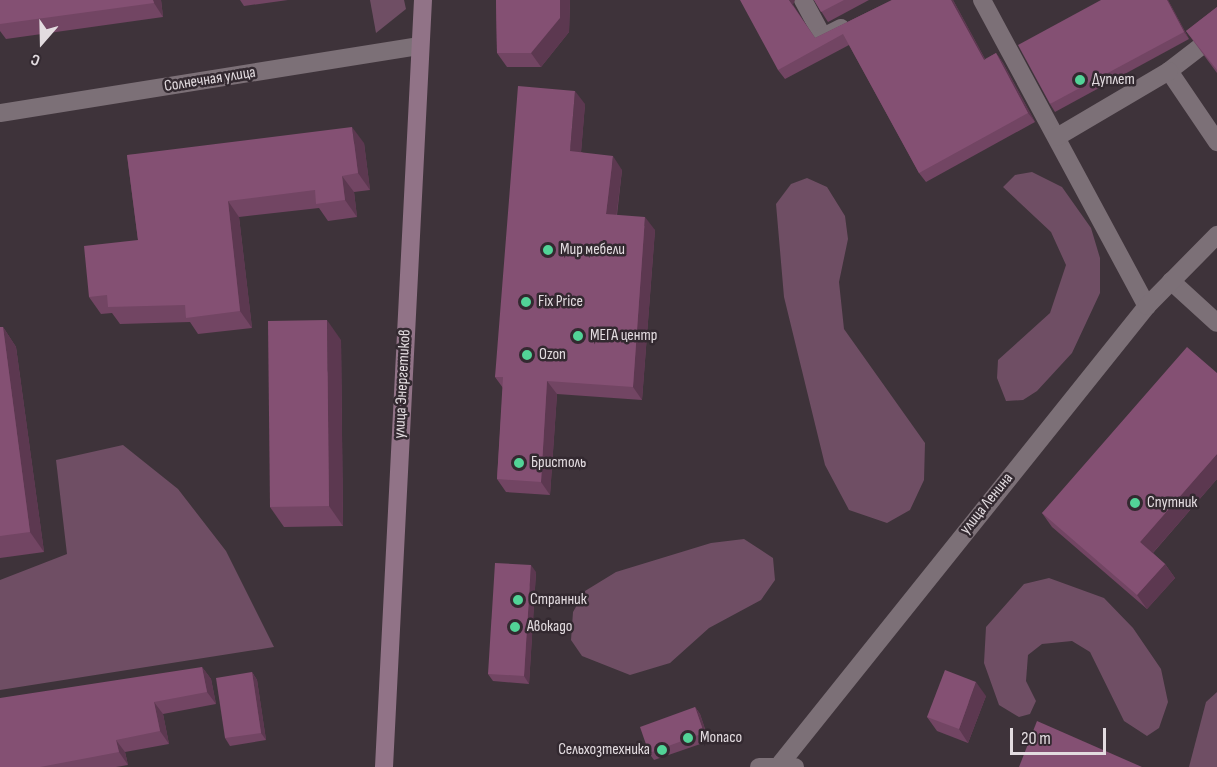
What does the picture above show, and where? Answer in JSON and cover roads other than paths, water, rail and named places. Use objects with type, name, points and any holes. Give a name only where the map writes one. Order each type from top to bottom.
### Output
[{"type":"street","name":"улица Энергетиков","points":[[384,767],[423,0]]},
{"type":"street","points":[[803,0],[823,37],[863,16]]},
{"type":"street","points":[[982,0],[1147,306]]},
{"type":"street","points":[[1057,137],[1169,71],[1217,34]]},
{"type":"street","name":"Солнечная улица","points":[[0,113],[420,46]]},
{"type":"street","points":[[1169,71],[1217,142]]},
{"type":"street","name":"улица Ленина","points":[[759,767],[788,765],[1147,306],[1217,235]]},
{"type":"street","points":[[1171,281],[1217,323]]},
{"type":"place","name":"Дуплет","points":[[1080,80]]},
{"type":"place","name":"Мир мебели","points":[[548,250]]},
{"type":"place","name":"Fix Price","points":[[526,302]]},
{"type":"place","name":"МЕГА центр","points":[[578,336]]},
{"type":"place","name":"Ozon","points":[[527,355]]},
{"type":"place","name":"Бристоль","points":[[519,463]]},
{"type":"place","name":"Спутник","points":[[1135,503]]},
{"type":"place","name":"Странник","points":[[518,600]]},
{"type":"place","name":"Авокадо","points":[[515,627]]},
{"type":"place","name":"Monaco","points":[[688,738]]},
{"type":"place","name":"Сельхозтехника","points":[[662,750]]}]
